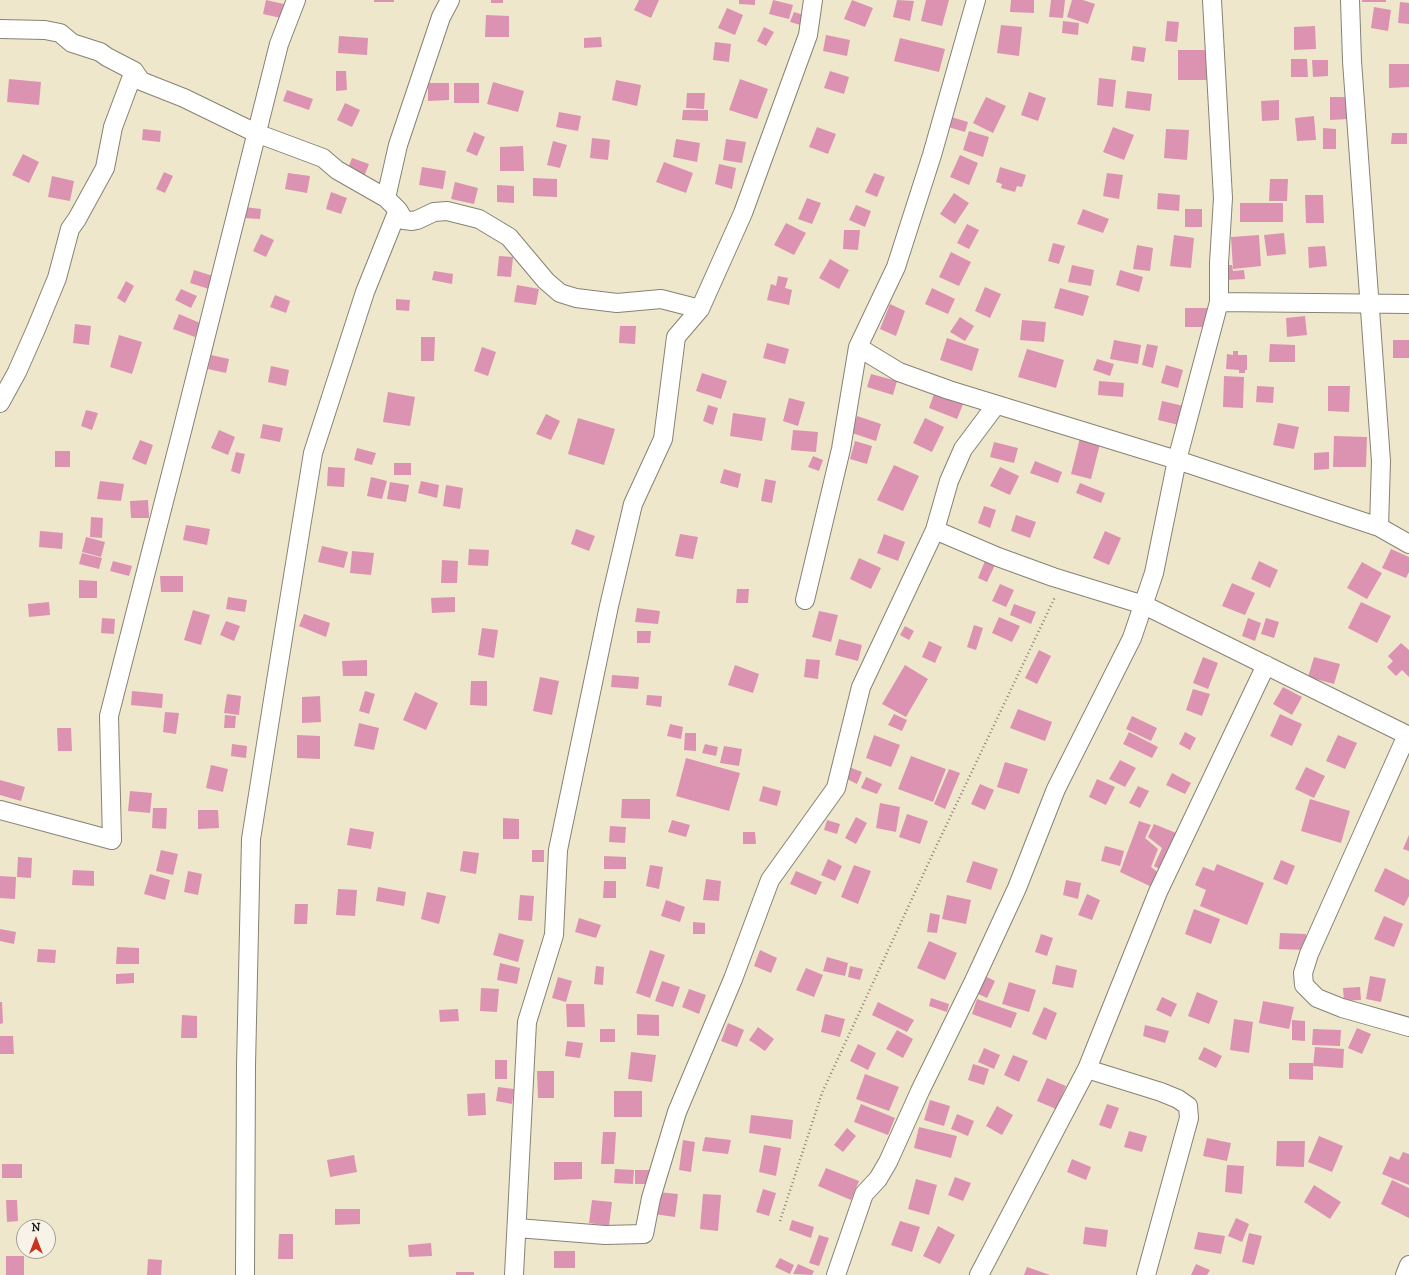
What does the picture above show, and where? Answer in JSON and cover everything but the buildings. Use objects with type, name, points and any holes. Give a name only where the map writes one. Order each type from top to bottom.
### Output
[{"type":"street","points":[[0,810],[112,840],[109,716],[279,44],[296,0]]},
{"type":"street","points":[[245,1275],[246,1066],[251,839],[313,453],[392,204],[398,145],[441,17],[450,0]]},
{"type":"street","points":[[514,1275],[527,1022],[554,935],[558,850],[608,606],[633,504],[663,439],[676,338],[700,309],[743,213],[808,36],[814,0]]},
{"type":"street","points":[[805,600],[841,449],[858,347],[896,267],[932,155],[976,0]]},
{"type":"street","points":[[836,1275],[864,1194],[878,1179],[888,1162],[920,1091],[973,983],[1017,888],[1056,789],[1132,638],[1154,572],[1178,460],[1219,302],[1219,263],[1223,198],[1212,0]]},
{"type":"street","points":[[1350,0],[1352,61],[1381,461],[1379,527]]},
{"type":"street","points":[[0,29],[45,30],[60,33],[72,43],[100,52],[134,71],[141,81],[184,98],[256,134],[323,158],[337,170],[392,204],[404,220],[417,220],[434,212],[447,211],[479,219],[509,237],[546,281],[560,293],[576,298],[617,303],[661,299],[700,309]]},
{"type":"street","points":[[0,403],[17,372],[57,278],[70,229],[105,168],[113,127],[134,71]]},
{"type":"street","points":[[1219,302],[1409,304]]},
{"type":"street","points":[[858,347],[899,372],[949,390],[1178,460],[1379,527],[1409,544]]},
{"type":"street","points":[[517,1228],[605,1234],[644,1234],[651,1198],[677,1112],[732,979],[770,880],[836,788],[861,686],[935,530],[949,481],[962,449],[996,405]]},
{"type":"street","points":[[935,530],[998,557],[1063,580],[1144,605],[1408,736],[1309,954],[1303,973],[1304,985],[1317,998],[1342,1008],[1409,1028]]},
{"type":"street","points":[[979,1275],[1087,1069],[1158,892],[1266,665]]},
{"type":"street","points":[[1087,1069],[1162,1092],[1178,1099],[1188,1106],[1189,1118],[1146,1275]]},
{"type":"street","points":[[1405,1275],[1409,1265]]},
{"type":"path","points":[[780,1221],[822,1093],[938,842],[1063,580]]}]
